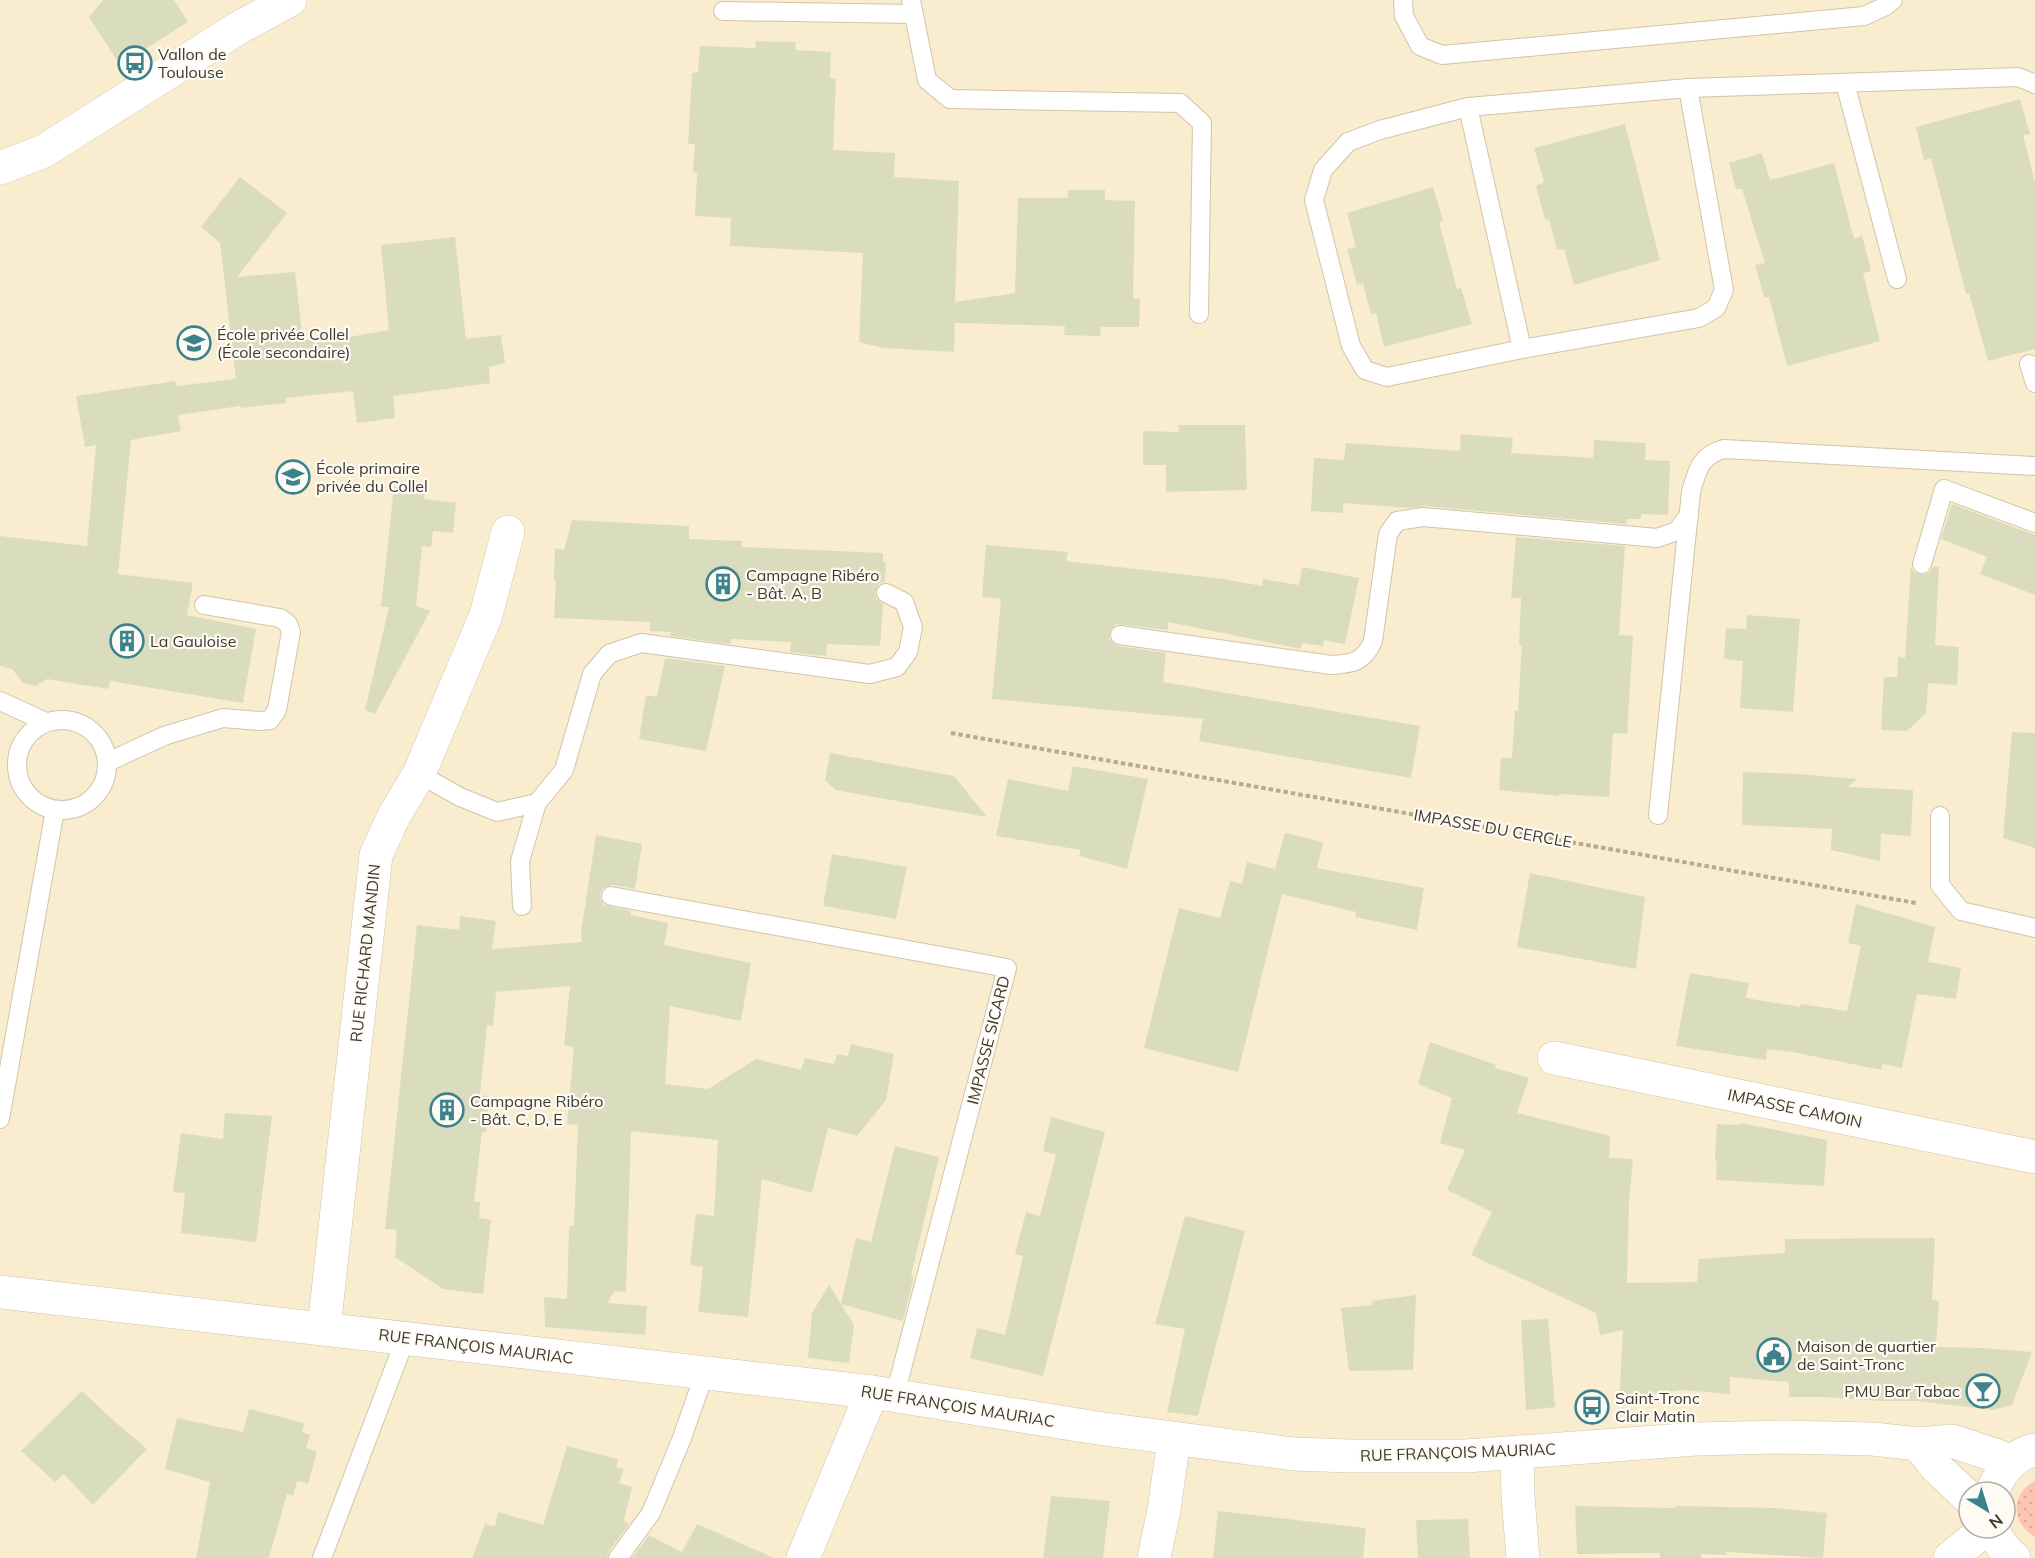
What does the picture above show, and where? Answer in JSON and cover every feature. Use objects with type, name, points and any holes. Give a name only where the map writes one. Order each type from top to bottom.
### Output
[{"type":"street","points":[[0,168],[44,151],[240,27],[290,0]]},
{"type":"street","name":"RUE RICHARD MANDIN","points":[[324,1328],[376,855],[394,816],[419,774],[486,615],[508,532]]},
{"type":"street","name":"IMPASSE CAMOIN","points":[[1554,1058],[2035,1157]]},
{"type":"street","name":"RUE FRANÇOIS MAURIAC","points":[[0,1292],[406,1337],[883,1394],[1174,1439],[1305,1455],[1466,1456],[1696,1439],[1784,1437],[1873,1439],[1918,1444],[1952,1441],[2028,1451]]},
{"type":"street","points":[[803,1558],[883,1394]]},
{"type":"street","points":[[1154,1558],[1164,1510],[1174,1439]]},
{"type":"street","points":[[1918,1444],[1937,1468],[1957,1487]]},
{"type":"street","points":[[1997,1480],[2028,1451]]},
{"type":"street","points":[[1517,1452],[1523,1558]]},
{"type":"street","points":[[1950,1558],[1972,1540]]},
{"type":"street","points":[[1999,1540],[2014,1558]]},
{"type":"lane","points":[[1403,0],[1404,16],[1420,46],[1443,55],[1864,16],[1886,6],[1893,0]]},
{"type":"lane","points":[[723,11],[912,7],[927,80],[950,99],[1180,103],[1202,123],[1199,314]]},
{"type":"lane","points":[[1688,88],[1724,290],[1716,308],[1699,318],[1522,349],[1387,376],[1365,370],[1351,346],[1314,200],[1323,170],[1348,142],[1380,130],[1468,107],[1688,88],[2018,77],[2035,84]]},
{"type":"lane","points":[[1845,83],[1897,279]]},
{"type":"lane","points":[[1468,107],[1522,349]]},
{"type":"lane","points":[[2029,364],[2035,383]]},
{"type":"lane","points":[[1658,815],[1691,492],[1697,472],[1705,458],[1713,452],[1724,449],[2035,466]]},
{"type":"lane","points":[[1922,564],[1944,489],[2035,523]]},
{"type":"lane","points":[[1120,635],[1331,665],[1345,664],[1357,661],[1368,653],[1373,641],[1388,534],[1397,521],[1423,517],[1657,538],[1677,531],[1689,515]]},
{"type":"lane","points":[[522,906],[520,861],[537,803],[564,770],[592,674],[609,654],[641,643],[870,674],[897,667],[908,652],[914,627],[904,603],[886,593]]},
{"type":"lane","points":[[108,762],[164,736],[223,718],[270,720],[277,710],[291,632],[288,624],[280,618],[204,605]]},
{"type":"lane","points":[[0,700],[46,722]]},
{"type":"lane","points":[[63,719],[78,722],[94,732],[103,744],[108,762],[104,783],[94,798],[74,809],[55,810],[39,804],[25,791],[17,774],[21,746],[32,731],[46,722],[63,719]]},
{"type":"lane","points":[[419,774],[460,797],[497,812],[537,803]]},
{"type":"lane","points":[[0,1119],[55,810]]},
{"type":"lane","points":[[1940,816],[1940,885],[1961,911],[2035,928]]},
{"type":"lane","name":"IMPASSE SICARD","points":[[611,896],[1006,968],[883,1394]]},
{"type":"lane","points":[[322,1558],[406,1337]]},
{"type":"lane","points":[[618,1558],[651,1513],[682,1438],[705,1372]]},
{"type":"path","name":"IMPASSE DU CERCLE","points":[[951,733],[1961,911]]},
{"type":"shaded area","points":[[2035,1481],[2035,1537],[2021,1524],[2018,1517],[2018,1501],[2021,1493]]},
{"type":"building","points":[[103,0],[174,0],[188,22],[120,65],[89,17]]},
{"type":"building","points":[[756,41],[796,42],[795,50],[831,52],[830,78],[836,79],[833,150],[895,153],[894,177],[959,181],[955,302],[1015,293],[1018,198],[1068,198],[1068,190],[1105,190],[1105,200],[1135,201],[1133,298],[1140,299],[1139,327],[1101,327],[1100,336],[1064,335],[1065,326],[955,323],[954,352],[883,348],[859,342],[863,253],[730,246],[731,218],[695,216],[697,173],[693,172],[695,144],[688,144],[692,73],[698,72],[700,46],[755,48]]},
{"type":"building","points":[[2020,99],[2030,134],[2023,135],[2035,182],[2035,349],[1988,361],[1969,293],[1966,294],[1931,158],[1924,160],[1916,127]]},
{"type":"building","points":[[1625,124],[1660,260],[1574,285],[1564,249],[1557,250],[1549,219],[1545,220],[1536,186],[1544,182],[1534,148]]},
{"type":"building","points":[[1762,153],[1770,180],[1834,163],[1854,239],[1862,235],[1871,271],[1863,273],[1880,341],[1787,366],[1769,297],[1764,297],[1755,265],[1765,263],[1742,189],[1736,189],[1729,163]]},
{"type":"building","points":[[240,177],[287,213],[237,277],[295,272],[303,340],[315,339],[315,343],[389,330],[381,245],[455,237],[466,339],[501,335],[505,363],[489,367],[490,383],[393,396],[395,418],[357,423],[353,391],[286,398],[286,403],[240,408],[240,406],[178,415],[181,431],[131,440],[118,574],[193,583],[187,615],[256,629],[243,703],[110,681],[108,689],[47,679],[36,686],[23,683],[12,669],[0,666],[0,536],[87,546],[96,445],[85,447],[76,396],[175,381],[176,386],[236,379],[220,243],[201,227]]},
{"type":"building","points":[[1433,187],[1443,221],[1439,222],[1457,289],[1461,288],[1472,324],[1384,347],[1376,313],[1371,314],[1363,284],[1357,285],[1347,249],[1356,247],[1347,213]]},
{"type":"building","points":[[1178,425],[1245,425],[1247,490],[1166,492],[1166,465],[1143,465],[1143,431],[1179,432]]},
{"type":"building","points":[[1461,434],[1513,438],[1511,453],[1593,458],[1594,440],[1646,443],[1645,460],[1670,461],[1668,515],[1641,514],[1641,519],[1627,519],[1626,524],[1424,506],[1410,508],[1343,503],[1343,513],[1311,511],[1314,458],[1344,460],[1346,443],[1460,451]]},
{"type":"building","points":[[394,487],[425,491],[424,499],[456,503],[453,533],[433,531],[431,547],[422,546],[416,606],[430,611],[375,714],[365,710],[389,607],[381,607]]},
{"type":"building","points":[[1952,504],[2035,535],[2035,595],[1980,574],[1987,557],[1941,539]]},
{"type":"building","name":"Campagne Ribéro - Bât. A, B","points":[[572,520],[689,526],[689,539],[742,541],[742,547],[883,553],[883,562],[886,563],[885,582],[879,584],[875,593],[877,600],[883,604],[880,646],[827,644],[826,656],[790,652],[791,642],[731,639],[730,644],[670,636],[671,632],[650,631],[650,622],[554,618],[555,548],[564,550]]},
{"type":"building","points":[[1516,537],[1625,546],[1619,635],[1633,636],[1627,734],[1613,733],[1609,797],[1559,794],[1559,796],[1499,790],[1501,758],[1512,758],[1515,711],[1518,711],[1522,645],[1519,645],[1521,598],[1511,598]]},
{"type":"building","points":[[986,545],[1068,552],[1066,561],[1224,579],[1262,586],[1263,579],[1299,585],[1302,567],[1359,578],[1345,644],[1324,640],[1323,646],[1302,643],[1301,649],[1168,622],[1168,630],[1116,624],[1111,629],[1109,639],[1118,646],[1166,653],[1163,682],[1420,726],[1411,778],[1199,741],[1203,719],[992,699],[1001,599],[982,597]]},
{"type":"building","points":[[1911,566],[1914,572],[1924,575],[1933,567],[1939,567],[1935,645],[1959,647],[1957,685],[1928,683],[1926,713],[1907,731],[1881,730],[1884,677],[1897,677],[1898,657],[1905,658]]},
{"type":"building","points":[[1747,615],[1800,619],[1793,712],[1740,708],[1743,661],[1724,659],[1726,628],[1746,629]]},
{"type":"building","points":[[665,658],[725,666],[706,751],[639,739],[646,695],[657,697]]},
{"type":"building","points":[[2012,732],[2035,733],[2035,848],[2003,838]]},
{"type":"building","points":[[830,753],[954,776],[987,817],[835,790],[825,780]]},
{"type":"building","points":[[1073,766],[1148,779],[1127,869],[1079,856],[1081,850],[996,836],[1008,779],[1068,791]]},
{"type":"building","points":[[1743,772],[1857,779],[1848,787],[1913,790],[1911,836],[1881,834],[1880,861],[1831,850],[1832,829],[1742,825]]},
{"type":"building","points":[[1285,833],[1323,842],[1317,868],[1424,888],[1417,930],[1355,917],[1356,912],[1282,894],[1238,1072],[1144,1048],[1179,908],[1220,918],[1230,881],[1242,884],[1247,862],[1275,869]]},
{"type":"building","points":[[596,835],[642,844],[635,889],[607,886],[602,889],[600,895],[604,905],[631,911],[631,915],[668,923],[664,945],[751,963],[741,1021],[670,1006],[665,1084],[708,1089],[756,1059],[801,1070],[805,1058],[834,1064],[837,1054],[848,1056],[851,1044],[894,1054],[886,1100],[857,1136],[828,1128],[812,1193],[762,1179],[748,1317],[698,1312],[703,1267],[690,1265],[696,1214],[714,1216],[718,1140],[631,1131],[626,1292],[614,1291],[608,1303],[647,1306],[645,1335],[545,1327],[544,1297],[567,1299],[569,1226],[574,1226],[578,1125],[567,1124],[574,1047],[564,1045],[570,986],[496,992],[493,1026],[487,1025],[480,1095],[489,1096],[486,1133],[482,1132],[474,1202],[480,1202],[479,1218],[491,1220],[483,1294],[443,1289],[395,1257],[397,1230],[385,1229],[417,925],[459,930],[460,916],[496,921],[492,949],[582,942],[581,932]]},
{"type":"building","points":[[832,854],[907,867],[896,919],[823,906]]},
{"type":"building","points":[[1530,873],[1645,897],[1636,969],[1517,947]]},
{"type":"building","points":[[1856,904],[1935,927],[1928,962],[1961,968],[1956,999],[1917,994],[1902,1068],[1882,1064],[1882,1070],[1767,1049],[1766,1060],[1676,1046],[1690,973],[1749,983],[1746,998],[1800,1007],[1801,1004],[1847,1011],[1861,946],[1848,943]]},
{"type":"building","points":[[1430,1042],[1496,1065],[1495,1068],[1529,1078],[1517,1113],[1610,1136],[1609,1158],[1633,1159],[1629,1200],[1627,1283],[1697,1282],[1699,1259],[1785,1253],[1785,1239],[1935,1238],[1932,1300],[1939,1301],[1936,1347],[2032,1352],[2012,1405],[1993,1410],[1917,1401],[1789,1397],[1789,1382],[1730,1377],[1730,1394],[1682,1390],[1651,1394],[1649,1404],[1619,1403],[1623,1330],[1600,1335],[1596,1313],[1471,1255],[1492,1212],[1447,1190],[1465,1150],[1440,1143],[1452,1098],[1418,1084]]},
{"type":"building","points":[[225,1113],[272,1116],[256,1242],[181,1233],[185,1193],[173,1192],[181,1133],[223,1139]]},
{"type":"building","points":[[1051,1117],[1105,1132],[1043,1376],[970,1358],[977,1328],[1005,1335],[1023,1256],[1015,1254],[1026,1212],[1040,1216],[1056,1155],[1043,1151]]},
{"type":"building","points":[[1740,1123],[1827,1140],[1824,1186],[1716,1180],[1717,1124],[1739,1125]]},
{"type":"building","points":[[895,1146],[939,1157],[911,1276],[914,1276],[903,1321],[841,1304],[856,1238],[871,1242]]},
{"type":"building","points":[[1185,1216],[1245,1231],[1198,1416],[1167,1412],[1185,1329],[1155,1324]]},
{"type":"building","points":[[829,1285],[854,1325],[849,1363],[808,1358],[812,1313]]},
{"type":"building","points":[[1416,1295],[1413,1370],[1349,1371],[1341,1308],[1373,1305],[1372,1301]]},
{"type":"building","points":[[1548,1319],[1555,1407],[1526,1410],[1521,1320]]},
{"type":"building","points":[[82,1391],[147,1449],[93,1505],[64,1474],[55,1482],[21,1451]]},
{"type":"building","points":[[249,1409],[304,1423],[302,1432],[310,1435],[306,1448],[317,1451],[308,1484],[297,1481],[293,1496],[287,1494],[269,1558],[196,1558],[210,1482],[165,1469],[177,1418],[243,1432]]},
{"type":"building","points":[[567,1446],[618,1459],[616,1467],[624,1469],[619,1483],[632,1487],[624,1521],[629,1524],[609,1551],[607,1558],[472,1558],[485,1524],[495,1526],[498,1512],[543,1525]]},
{"type":"building","points":[[1051,1496],[1110,1501],[1103,1558],[1043,1558]]},
{"type":"building","points":[[1575,1506],[1776,1508],[1827,1513],[1823,1558],[1726,1552],[1726,1555],[1701,1554],[1701,1558],[1660,1558],[1660,1553],[1577,1554]]},
{"type":"building","points":[[1218,1511],[1366,1528],[1363,1558],[1213,1558]]},
{"type":"building","points":[[1468,1519],[1470,1558],[1418,1558],[1416,1520]]},
{"type":"building","points":[[697,1524],[774,1558],[632,1558],[649,1535],[682,1552]]},
{"type":"place","name":"Vallon de Toulouse","points":[[135,63]]},
{"type":"place","name":"École privée Collel (École secondaire)","points":[[194,343]]},
{"type":"place","name":"École primaire privée du Collel","points":[[293,477]]},
{"type":"place","name":"Campagne Ribéro - Bât. A, B","points":[[723,584]]},
{"type":"place","name":"La Gauloise","points":[[127,641]]},
{"type":"place","name":"Campagne Ribéro - Bât. C, D, E","points":[[447,1110]]},
{"type":"place","name":"Maison de quartier de Saint-Tronc","points":[[1774,1355]]},
{"type":"place","name":"PMU Bar Tabac","points":[[1983,1391]]},
{"type":"place","name":"Saint-Tronc Clair Matin","points":[[1592,1407]]}]
